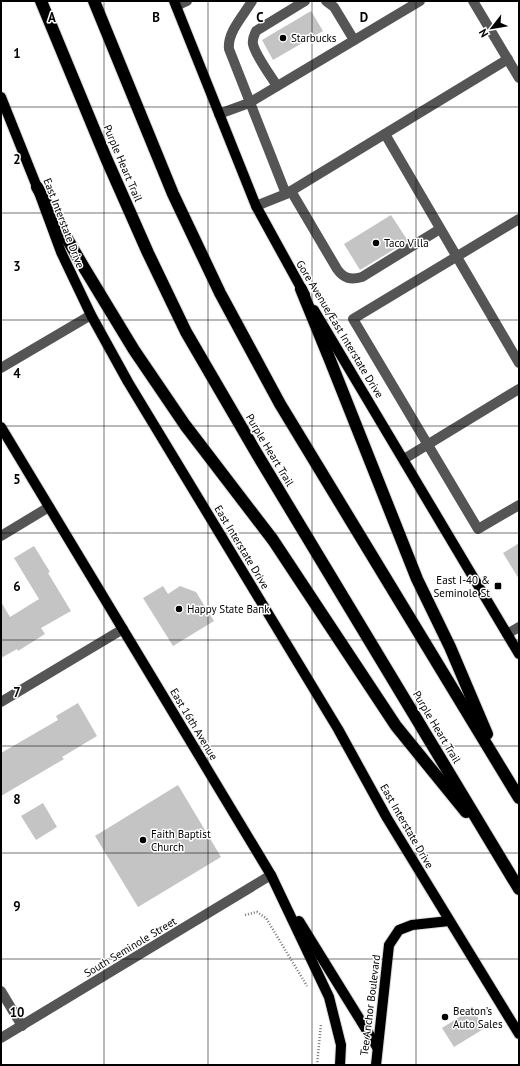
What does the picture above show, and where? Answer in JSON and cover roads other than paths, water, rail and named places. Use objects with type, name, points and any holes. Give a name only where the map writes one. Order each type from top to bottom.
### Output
[{"type":"highway","name":"Purple Heart Trail","points":[[41,1],[106,158],[186,332],[257,454],[519,889]]},
{"type":"highway","points":[[94,1],[173,194],[220,293],[280,404],[519,798]]},
{"type":"highway","points":[[37,187],[134,350],[185,425],[273,540],[396,726],[492,843]]},
{"type":"highway","points":[[301,289],[417,579],[450,647],[504,774]]},
{"type":"main road","name":"Gore Avenue/East Interstate Drive","points":[[175,3],[256,206],[301,289],[404,459],[519,654]]},
{"type":"main road","name":"East Interstate Drive","points":[[1,97],[3,108],[37,187],[61,252],[91,315],[128,382],[334,723],[387,818],[519,1034]]},
{"type":"main road","name":"East 16th Avenue","points":[[1,427],[271,876],[329,997],[341,1045],[340,1065]]},
{"type":"main road","points":[[271,876],[377,1047]]},
{"type":"main road","name":"Tee Anchor Boulevard","points":[[376,1065],[389,945],[399,930],[412,925],[449,921]]},
{"type":"street","points":[[175,3],[188,1]]},
{"type":"street","points":[[252,1],[228,41],[229,49],[250,103],[289,192],[342,276],[349,279],[362,277],[440,229]]},
{"type":"street","points":[[277,86],[256,52],[253,45],[253,37],[262,27],[305,1]]},
{"type":"street","points":[[326,1],[334,7],[354,40]]},
{"type":"street","points":[[219,114],[250,103],[420,1]]},
{"type":"street","points":[[473,1],[519,78]]},
{"type":"street","points":[[256,206],[289,192],[508,59]]},
{"type":"street","points":[[385,134],[519,363]]},
{"type":"street","points":[[519,219],[353,319],[478,529],[519,505]]},
{"type":"street","points":[[1,368],[91,315]]},
{"type":"street","points":[[404,459],[519,389]]},
{"type":"street","points":[[1,536],[49,507]]},
{"type":"street","points":[[507,634],[519,627]]},
{"type":"street","points":[[1,702],[123,629]]},
{"type":"street","name":"South Seminole Street","points":[[1,1038],[271,876]]},
{"type":"street","points":[[1,992],[22,1026]]},
{"type":"place","name":"Starbucks","points":[[283,38]]},
{"type":"place","name":"Taco Villa","points":[[376,243]]},
{"type":"place","name":"East I-40 & Seminole St","points":[[498,586]]},
{"type":"place","name":"Happy State Bank","points":[[179,609]]},
{"type":"place","name":"Faith Baptist Church","points":[[143,840]]},
{"type":"place","name":"Beaton’s Auto Sales","points":[[445,1017]]}]
